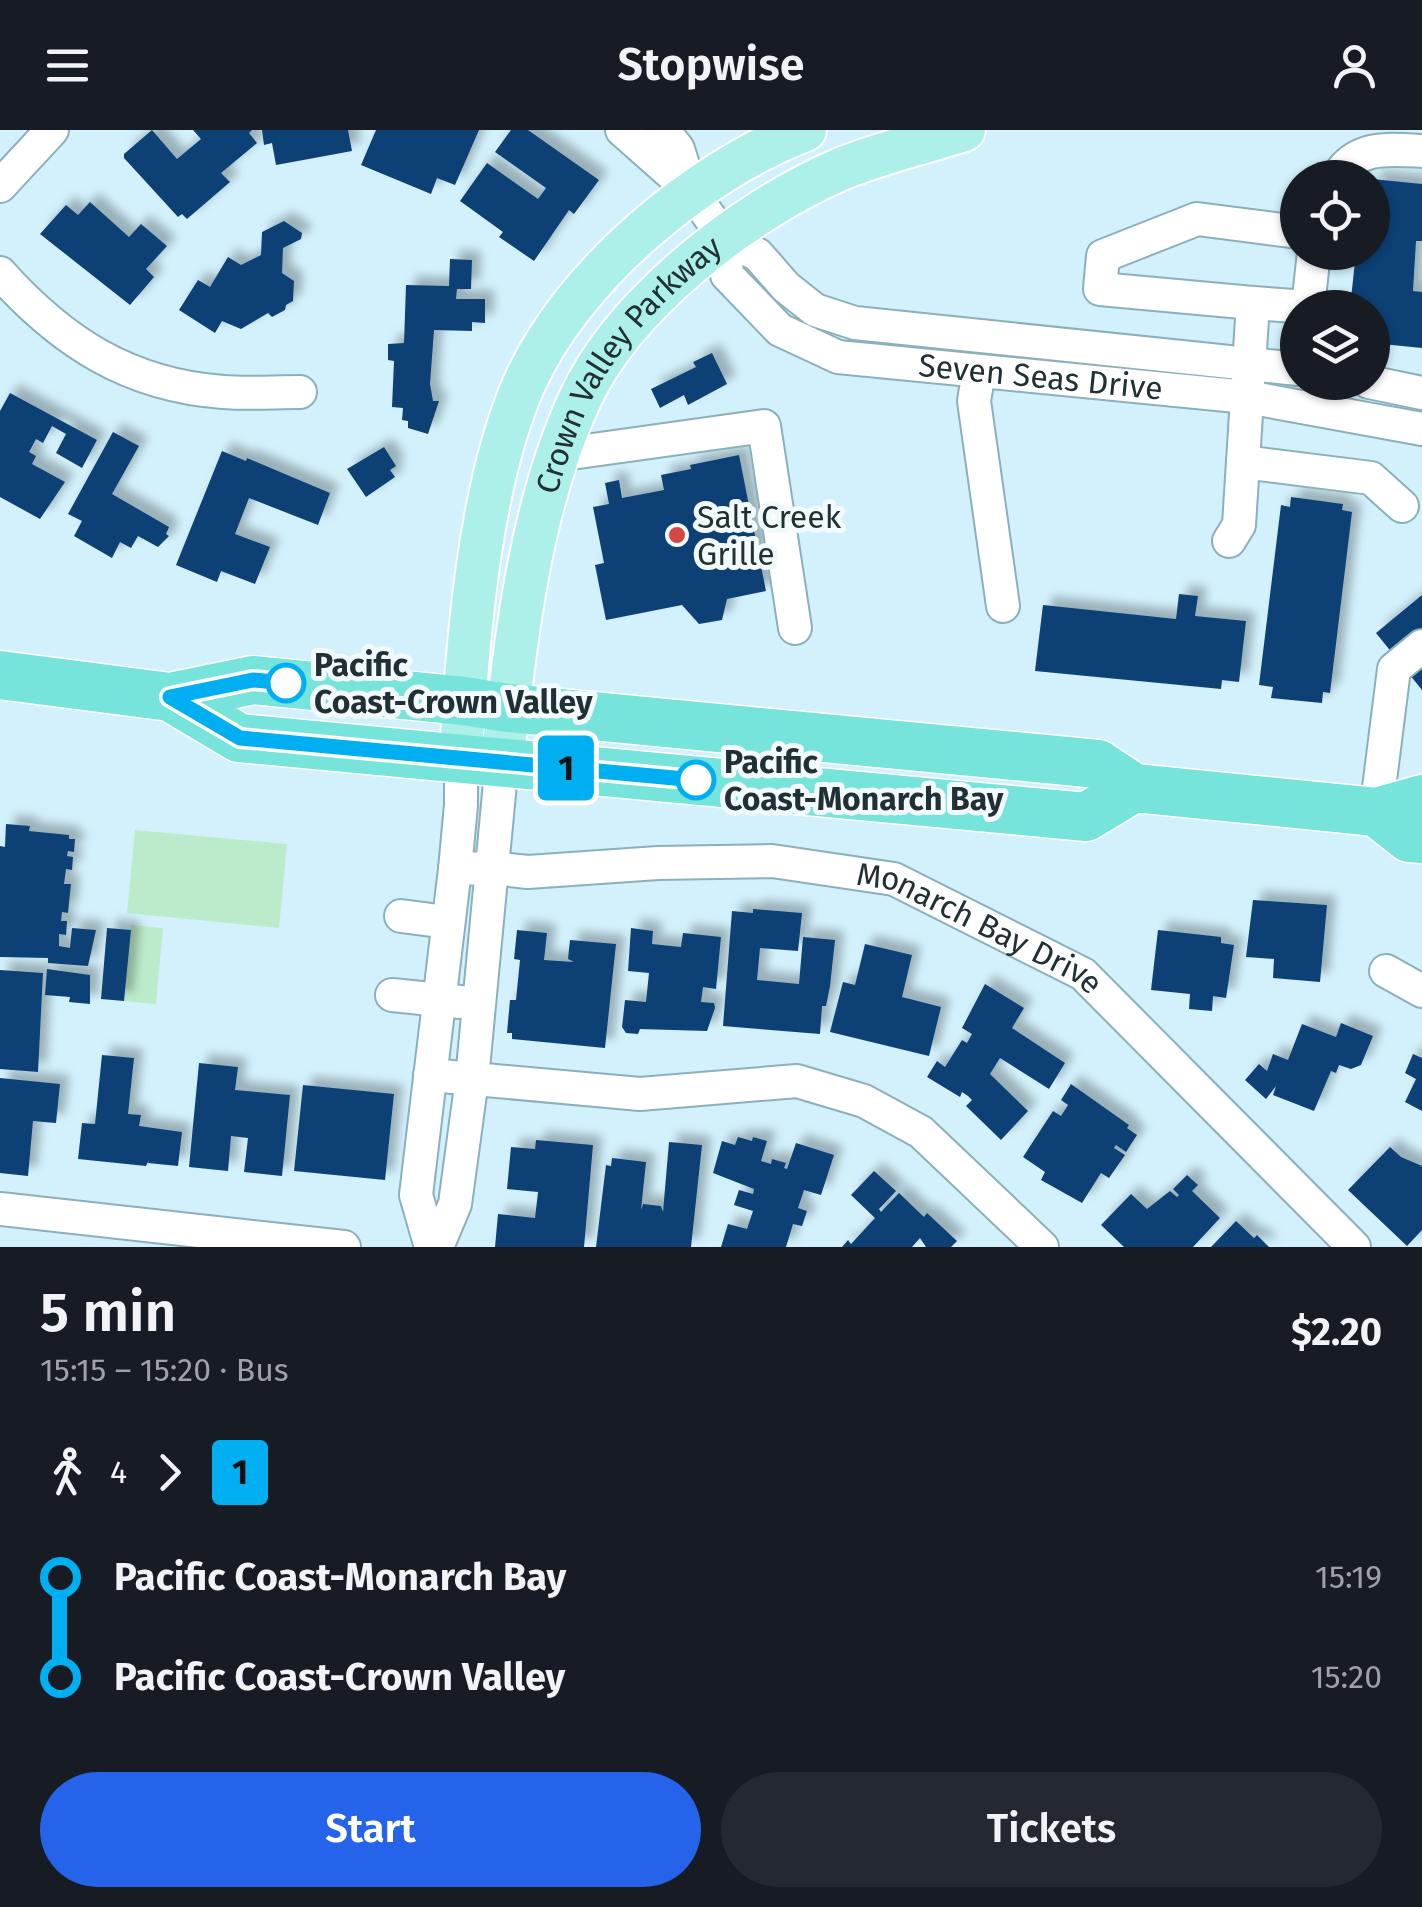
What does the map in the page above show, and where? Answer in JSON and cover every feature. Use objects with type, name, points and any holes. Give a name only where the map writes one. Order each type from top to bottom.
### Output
[{"type":"highway","points":[[0,676],[170,697],[253,680],[1098,764],[1134,788],[1406,818]]},
{"type":"highway","points":[[170,697],[240,738],[1086,817],[1134,788]]},
{"type":"main road","name":"Crown Valley Parkway","points":[[482,759],[486,704],[483,533],[504,441],[524,383],[555,331],[600,273],[690,191],[805,130]]},
{"type":"main road","name":"Crown Valley Parkway","points":[[486,704],[529,564],[557,454],[581,397],[624,334],[676,276],[724,237],[780,200],[843,168],[964,130]]},
{"type":"street","points":[[0,186],[52,130]]},
{"type":"street","name":"Seven Seas Drive","points":[[622,130],[690,191],[724,237],[758,255],[786,287],[815,310],[855,323],[1280,367]]},
{"type":"street","name":"Seven Seas Drive","points":[[663,130],[678,149],[690,191]]},
{"type":"street","points":[[1351,160],[1362,152],[1383,149],[1422,151]]},
{"type":"street","points":[[1280,230],[1197,219],[1103,256],[1100,289],[1280,305]]},
{"type":"street","name":"Seven Seas Drive","points":[[724,237],[727,275],[780,330],[838,357],[1247,397],[1422,429]]},
{"type":"street","points":[[0,273],[30,307],[80,347],[144,378],[223,392],[300,392]]},
{"type":"street","points":[[1230,542],[1238,525],[1253,303]]},
{"type":"street","points":[[978,371],[974,401],[1003,606]]},
{"type":"street","points":[[1390,386],[1422,392]]},
{"type":"street","points":[[557,454],[764,426],[795,628]]},
{"type":"street","points":[[1243,462],[1371,478],[1402,506]]},
{"type":"street","points":[[1406,818],[1394,669],[1422,646]]},
{"type":"street","points":[[434,1247],[455,1204],[472,1079],[492,868],[482,759]]},
{"type":"street","points":[[434,1247],[416,1195],[461,804],[482,759]]},
{"type":"street","name":"Monarch Bay Drive","points":[[455,869],[528,872],[658,862],[772,861],[894,878],[1083,974],[1354,1247]]},
{"type":"street","points":[[401,916],[448,922]]},
{"type":"street","points":[[1386,971],[1422,991]]},
{"type":"street","points":[[392,996],[479,1003]]},
{"type":"street","points":[[430,1074],[640,1094],[796,1082],[864,1102],[921,1132],[1042,1247]]},
{"type":"street","points":[[0,1209],[344,1247]]},
{"type":"green space","points":[[135,830],[287,844],[279,928],[127,913]]},
{"type":"green space","points":[[131,925],[163,928],[156,1004],[124,1001]]},
{"type":"building","points":[[152,130],[177,159],[201,139],[193,130],[252,130],[249,133],[257,143],[221,173],[230,182],[187,219],[182,214],[178,217],[124,158]]},
{"type":"building","points":[[262,130],[348,130],[352,151],[276,165],[272,143],[264,145]]},
{"type":"building","points":[[376,130],[479,130],[455,185],[437,178],[431,194],[361,165]]},
{"type":"building","points":[[511,130],[528,130],[599,180],[574,214],[569,210],[534,261],[499,237],[503,232],[460,201],[487,163],[538,199],[546,188],[495,152]]},
{"type":"building","points":[[1390,181],[1422,184],[1422,241],[1416,241],[1413,291],[1422,292],[1422,348],[1390,345],[1390,290],[1352,290],[1354,270],[1390,270]]},
{"type":"building","points":[[90,202],[129,237],[141,224],[167,246],[146,269],[154,277],[130,305],[40,234],[66,205],[78,215]]},
{"type":"building","points":[[284,221],[302,233],[301,239],[283,248],[282,273],[294,281],[293,301],[285,310],[272,317],[268,313],[241,329],[222,321],[215,333],[179,310],[198,280],[210,287],[228,257],[241,265],[261,255],[262,232]]},
{"type":"building","points":[[450,259],[472,260],[471,289],[457,289],[456,299],[485,299],[485,323],[472,322],[472,331],[434,330],[430,384],[433,401],[439,401],[428,434],[408,428],[408,421],[402,420],[403,408],[392,407],[394,361],[388,360],[388,344],[404,343],[406,285],[449,286]]},
{"type":"building","points":[[712,353],[727,384],[688,405],[684,395],[660,408],[651,389],[696,367],[693,362]]},
{"type":"building","points":[[10,393],[97,440],[82,468],[56,453],[66,434],[52,426],[43,443],[36,439],[29,452],[36,456],[32,464],[65,482],[40,519],[0,497],[0,411]]},
{"type":"building","points":[[113,432],[139,446],[112,494],[169,527],[169,536],[158,547],[138,536],[131,548],[120,542],[112,558],[74,536],[82,521],[68,514]]},
{"type":"building","points":[[384,447],[396,466],[390,470],[395,477],[366,497],[347,469]]},
{"type":"building","points":[[222,451],[330,493],[318,525],[249,498],[235,534],[270,547],[255,584],[221,571],[217,582],[176,565]]},
{"type":"building","name":"Salt Creek Grille","points":[[739,455],[766,591],[727,599],[722,620],[699,624],[682,605],[606,620],[595,565],[604,563],[593,507],[609,504],[605,483],[619,480],[622,498],[664,490],[661,475]]},
{"type":"building","points":[[1291,497],[1343,504],[1342,510],[1352,512],[1330,693],[1323,692],[1322,703],[1271,698],[1273,687],[1259,685],[1281,505],[1290,507]]},
{"type":"building","points":[[1179,594],[1198,596],[1195,616],[1246,621],[1239,682],[1222,680],[1221,689],[1035,671],[1043,605],[1176,619]]},
{"type":"building","points":[[1422,595],[1422,690],[1376,633]]},
{"type":"building","points":[[6,824],[30,826],[29,831],[75,839],[74,852],[68,851],[67,856],[73,857],[72,870],[66,869],[64,884],[71,884],[68,913],[62,912],[61,921],[67,921],[66,935],[59,934],[59,946],[70,948],[72,928],[96,930],[88,966],[48,963],[48,958],[0,957],[0,846],[5,847]]},
{"type":"building","points":[[1253,900],[1327,905],[1320,982],[1273,978],[1274,959],[1246,957]]},
{"type":"building","points":[[753,909],[802,913],[798,951],[760,948],[757,980],[799,984],[803,937],[835,940],[820,1034],[723,1026],[732,911],[753,913]]},
{"type":"building","points":[[107,928],[131,930],[124,1001],[101,999]]},
{"type":"building","points":[[631,928],[653,931],[652,944],[681,947],[683,933],[721,937],[716,989],[703,987],[701,1002],[714,1003],[715,1008],[707,1031],[640,1029],[638,1034],[626,1033],[622,1027],[625,1000],[646,1002],[649,973],[628,971]]},
{"type":"building","points":[[517,930],[547,933],[544,960],[574,962],[568,959],[570,940],[616,944],[605,1048],[512,1039],[512,1033],[507,1033],[510,1000],[516,1000],[520,960],[514,959]]},
{"type":"building","points":[[1158,930],[1221,937],[1221,943],[1234,945],[1226,998],[1213,996],[1212,1011],[1189,1009],[1190,994],[1151,990]]},
{"type":"building","points":[[865,944],[912,955],[902,997],[941,1007],[929,1056],[830,1032],[843,982],[855,985]]},
{"type":"building","points":[[47,969],[90,975],[90,1004],[45,995]]},
{"type":"building","points":[[0,970],[43,973],[38,1072],[0,1069]]},
{"type":"building","points":[[985,984],[1024,1008],[1012,1028],[1065,1063],[1049,1089],[1000,1058],[990,1074],[1028,1111],[1001,1140],[966,1106],[972,1100],[968,1096],[962,1092],[960,1097],[927,1077],[937,1061],[945,1067],[962,1040],[967,1043],[972,1034],[962,1028]]},
{"type":"building","points":[[1341,1023],[1373,1036],[1361,1065],[1351,1069],[1339,1065],[1336,1073],[1331,1071],[1314,1111],[1273,1095],[1276,1086],[1266,1099],[1245,1080],[1259,1064],[1267,1071],[1273,1054],[1288,1060],[1302,1024],[1336,1037]]},
{"type":"building","points":[[1413,1054],[1422,1058],[1422,1111],[1405,1102],[1416,1079],[1405,1073]]},
{"type":"building","points":[[102,1055],[134,1058],[128,1114],[141,1115],[139,1126],[182,1132],[178,1166],[148,1163],[149,1160],[146,1166],[78,1159],[82,1123],[95,1124]]},
{"type":"building","points":[[199,1063],[238,1067],[235,1090],[290,1095],[282,1176],[244,1172],[248,1138],[231,1136],[228,1171],[189,1167]]},
{"type":"building","points":[[0,1078],[60,1084],[56,1123],[33,1121],[28,1176],[0,1173]]},
{"type":"building","points":[[1071,1084],[1129,1125],[1127,1128],[1137,1135],[1126,1152],[1116,1145],[1114,1148],[1125,1155],[1109,1178],[1101,1173],[1082,1203],[1041,1180],[1045,1172],[1023,1157],[1053,1111],[1061,1116],[1068,1105],[1061,1100]]},
{"type":"building","points":[[303,1085],[394,1094],[385,1180],[294,1171]]},
{"type":"building","points":[[738,1137],[767,1141],[761,1161],[786,1163],[787,1169],[796,1143],[834,1155],[821,1195],[804,1190],[798,1208],[807,1211],[802,1226],[793,1224],[786,1247],[721,1247],[728,1224],[747,1229],[753,1211],[734,1205],[739,1190],[753,1194],[754,1189],[713,1173],[722,1141],[735,1145]]},
{"type":"building","points":[[536,1140],[593,1145],[584,1247],[495,1247],[498,1214],[535,1218],[538,1192],[507,1189],[511,1147],[535,1149]]},
{"type":"building","points":[[669,1142],[702,1145],[691,1247],[596,1247],[606,1165],[611,1166],[612,1158],[646,1162],[641,1210],[643,1204],[661,1206],[663,1212]]},
{"type":"building","points":[[1390,1147],[1422,1166],[1422,1230],[1407,1246],[1348,1190]]},
{"type":"building","points":[[874,1171],[896,1191],[879,1209],[881,1212],[899,1193],[957,1241],[951,1247],[926,1247],[920,1238],[912,1247],[842,1247],[848,1240],[851,1244],[875,1218],[851,1195]]},
{"type":"building","points":[[1187,1175],[1198,1185],[1192,1191],[1220,1218],[1193,1247],[1124,1247],[1101,1225],[1131,1194],[1147,1209],[1170,1191],[1177,1197],[1173,1189]]},
{"type":"building","points":[[1236,1221],[1254,1238],[1257,1235],[1269,1247],[1211,1247]]},
{"type":"bus line","name":"1","points":[[286,683],[253,680],[170,697],[240,738],[696,780]]},
{"type":"place","name":"Salt Creek Grille","points":[[677,535]]},
{"type":"place","name":"Pacific Coast-Crown Valley","points":[[286,683]]},
{"type":"place","name":"Pacific Coast-Monarch Bay","points":[[696,780]]}]
